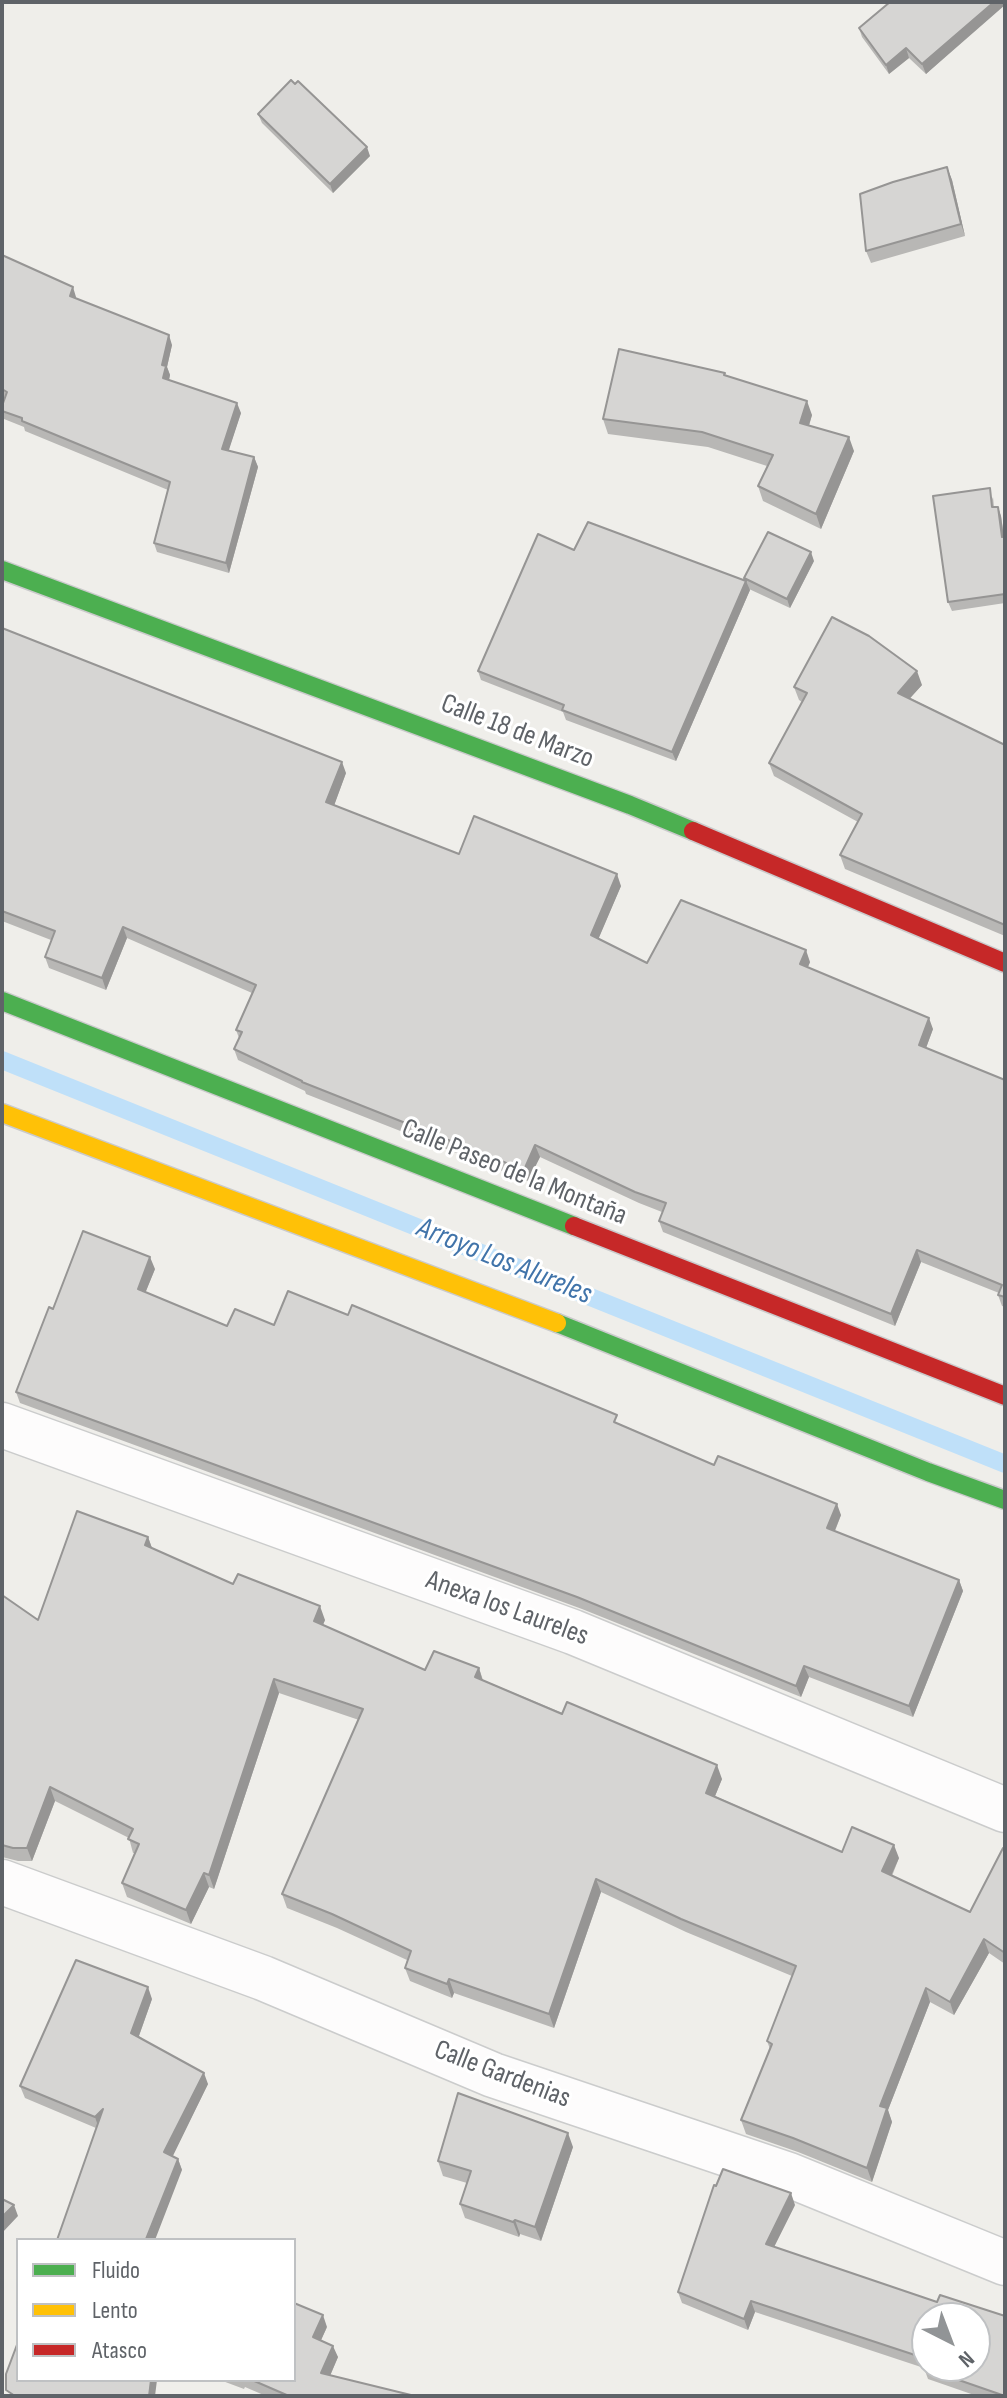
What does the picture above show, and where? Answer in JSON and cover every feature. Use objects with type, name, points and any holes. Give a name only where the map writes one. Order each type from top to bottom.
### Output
[{"type":"main road","name":"Calle 18 de Marzo","points":[[2,570],[630,805],[1005,963]]},
{"type":"main road","name":"Calle Paseo de la Montaña","points":[[2,1001],[1005,1396]]},
{"type":"main road","points":[[2,1113],[544,1318],[1005,1500]]},
{"type":"street","name":"Anexa los Laureles","points":[[2,1425],[573,1632],[1005,1810]]},
{"type":"street","name":"Calle Gardenias","points":[[2,1882],[263,1978],[493,2075],[789,2175],[1005,2263]]},
{"type":"building","points":[[890,2],[994,2],[922,64],[906,48],[886,65],[859,28]]},
{"type":"building","points":[[291,80],[295,84],[298,81],[367,147],[330,184],[258,114]]},
{"type":"building","points":[[947,167],[961,224],[866,251],[860,194]]},
{"type":"building","points":[[2,255],[73,287],[70,296],[169,335],[162,365],[166,366],[163,378],[237,403],[222,449],[254,457],[226,563],[154,543],[170,482],[2,411],[7,392],[2,389]]},
{"type":"building","points":[[619,349],[725,373],[807,401],[800,423],[849,437],[816,514],[758,486],[773,455],[702,432],[603,419]]},
{"type":"building","points":[[990,488],[992,507],[998,507],[1002,537],[1005,536],[1005,594],[948,602],[933,496]]},
{"type":"building","points":[[588,522],[746,581],[672,752],[562,710],[564,705],[478,671],[538,534],[574,550]]},
{"type":"building","points":[[768,532],[811,552],[787,599],[744,578]]},
{"type":"building","points":[[832,617],[869,636],[917,671],[898,693],[1005,745],[1005,925],[840,855],[862,814],[769,763],[807,693],[794,687]]},
{"type":"building","points":[[2,628],[342,762],[326,802],[459,854],[474,816],[617,874],[591,935],[647,963],[681,900],[806,950],[800,964],[929,1018],[919,1045],[1005,1080],[1005,1297],[998,1295],[1002,1285],[917,1250],[891,1314],[659,1221],[666,1203],[635,1192],[535,1145],[524,1170],[302,1082],[234,1049],[242,1032],[236,1030],[256,985],[123,927],[102,978],[45,957],[55,931],[2,911]]},
{"type":"building","points":[[83,1231],[150,1257],[138,1289],[227,1326],[235,1309],[274,1325],[288,1291],[348,1315],[352,1305],[617,1415],[614,1422],[714,1465],[718,1456],[837,1504],[827,1528],[959,1580],[909,1706],[804,1666],[796,1686],[577,1597],[16,1392]]},
{"type":"building","points":[[77,1511],[148,1537],[145,1545],[233,1584],[238,1574],[320,1606],[314,1621],[425,1670],[434,1651],[479,1668],[475,1677],[562,1714],[567,1702],[717,1765],[706,1793],[842,1852],[852,1827],[894,1845],[882,1871],[970,1912],[1003,1848],[1005,1953],[984,1939],[950,2002],[926,1988],[880,2106],[887,2108],[867,2168],[741,2120],[772,2044],[767,2041],[796,1966],[681,1919],[596,1879],[549,2014],[449,1979],[447,1984],[405,1968],[411,1951],[282,1894],[363,1709],[274,1679],[209,1875],[204,1873],[186,1910],[122,1883],[139,1844],[128,1839],[133,1829],[50,1787],[27,1848],[2,1845],[2,1595],[38,1620]]},
{"type":"building","points":[[76,1960],[148,1987],[131,2033],[204,2073],[164,2152],[178,2159],[146,2238],[58,2238],[103,2109],[95,2117],[20,2086]]},
{"type":"building","points":[[458,2093],[568,2133],[535,2227],[460,2204],[471,2171],[438,2161]]},
{"type":"building","points":[[723,2169],[791,2193],[766,2244],[937,2302],[911,2302],[911,2354],[751,2301],[744,2319],[678,2292],[714,2185]]},
{"type":"building","points":[[2,2199],[14,2205],[2,2217]]},
{"type":"building","points":[[940,2295],[962,2302],[937,2302]]},
{"type":"building","points":[[296,2304],[323,2315],[313,2337],[333,2346],[321,2373],[415,2396],[289,2396],[257,2382],[296,2382]]},
{"type":"building","points":[[991,2311],[1005,2316],[1005,2396],[964,2382],[991,2382]]},
{"type":"building","points":[[16,2347],[16,2382],[151,2382],[149,2396],[15,2396],[6,2390],[6,2374]]},
{"type":"waterway","name":"Arroyo Los Alureles","points":[[2,1060],[1005,1464]]},
{"type":"traffic: fast","points":[[2,570],[693,831]]},
{"type":"traffic: fast","points":[[2,1001],[574,1226]]},
{"type":"traffic: fast","points":[[557,1323],[1005,1500]]},
{"type":"traffic: slow","points":[[2,1113],[557,1323]]},
{"type":"traffic: jam","points":[[693,831],[1005,963]]},
{"type":"traffic: jam","points":[[574,1226],[1005,1396]]}]
